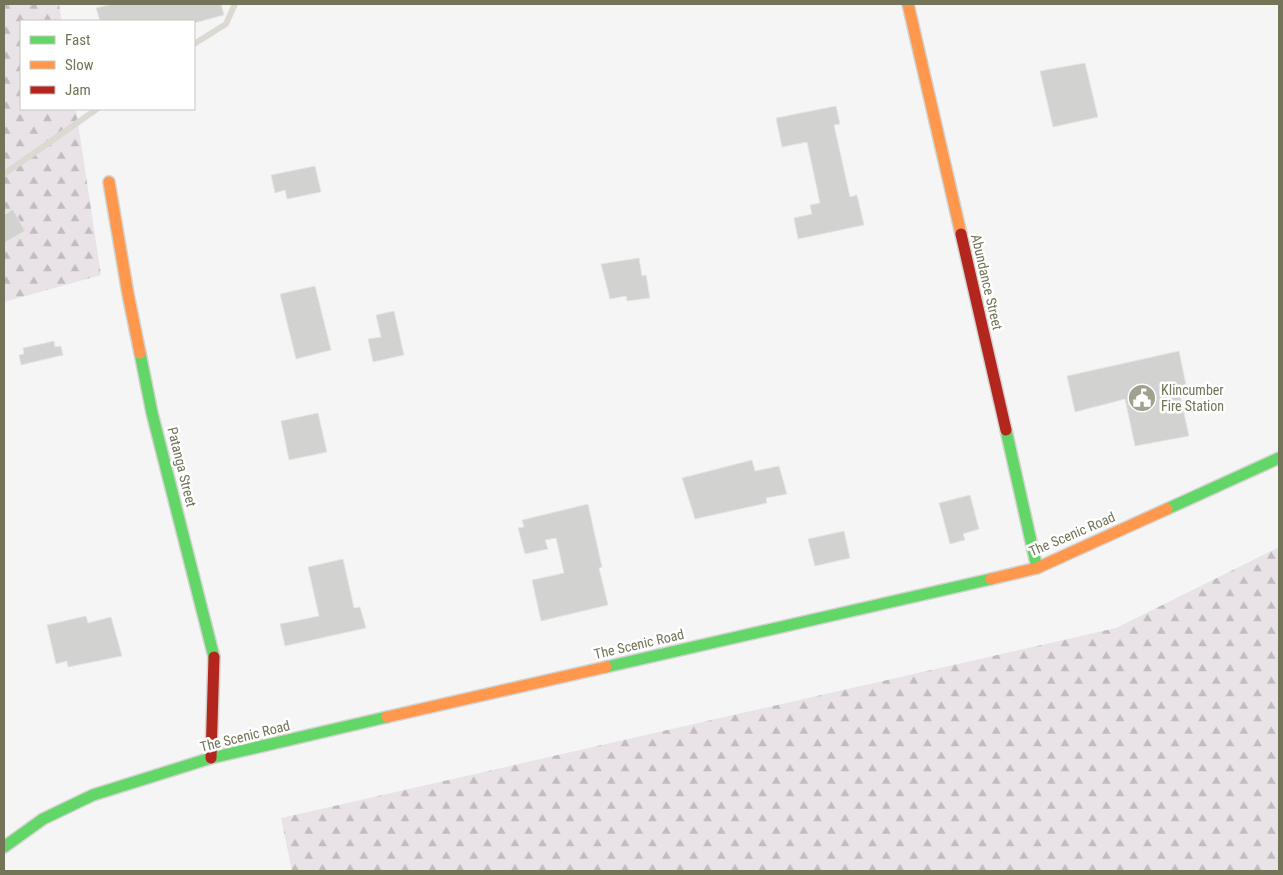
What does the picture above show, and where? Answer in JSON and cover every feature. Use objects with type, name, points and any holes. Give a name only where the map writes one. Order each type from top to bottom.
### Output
[{"type":"main road","name":"Abundance Street","points":[[908,4],[1037,568]]},
{"type":"main road","name":"Patanga Street","points":[[109,182],[128,294],[152,413],[216,660],[211,758]]},
{"type":"main road","name":"The Scenic Road","points":[[4,846],[44,819],[93,795],[211,758],[1037,568],[1279,458]]},
{"type":"green space","points":[[4,4],[59,4],[62,20],[20,20],[20,110],[76,110],[101,275],[4,302]]},
{"type":"green space","points":[[1279,547],[1279,871],[292,871],[281,818],[1116,628]]},
{"type":"building","points":[[113,4],[221,4],[224,15],[195,23],[195,20],[100,20],[96,8]]},
{"type":"building","points":[[1085,63],[1098,117],[1053,127],[1040,71]]},
{"type":"building","points":[[836,106],[840,124],[834,125],[850,197],[857,195],[864,225],[798,239],[794,218],[812,214],[810,205],[820,203],[807,142],[782,147],[776,118]]},
{"type":"building","points":[[315,166],[321,192],[287,199],[285,190],[275,193],[271,175]]},
{"type":"building","points":[[13,209],[25,231],[4,243],[4,215]]},
{"type":"building","points":[[639,258],[642,276],[646,275],[650,298],[627,301],[626,296],[610,299],[601,264]]},
{"type":"building","points":[[315,286],[331,350],[296,359],[280,294]]},
{"type":"building","points":[[394,311],[404,355],[373,362],[368,339],[381,337],[376,315]]},
{"type":"building","points":[[54,341],[55,347],[61,346],[63,355],[21,365],[19,355],[24,354],[23,348]]},
{"type":"building","points":[[1179,351],[1186,385],[1178,386],[1189,436],[1135,446],[1125,399],[1075,412],[1067,376]]},
{"type":"building","points":[[318,413],[327,452],[289,460],[281,421]]},
{"type":"building","points":[[752,460],[755,471],[779,466],[787,494],[766,498],[767,503],[695,519],[682,478]]},
{"type":"building","points":[[970,495],[979,529],[963,534],[965,540],[950,544],[939,503]]},
{"type":"building","points":[[588,504],[602,567],[599,568],[608,605],[541,621],[532,580],[564,573],[556,538],[545,540],[548,549],[525,554],[518,528],[524,527],[522,520]]},
{"type":"building","points":[[844,531],[850,558],[815,566],[808,539]]},
{"type":"building","points":[[343,559],[354,608],[360,607],[366,628],[285,646],[280,624],[319,616],[308,567]]},
{"type":"building","points":[[86,616],[88,623],[111,617],[122,656],[68,667],[67,661],[56,664],[47,625]]},
{"type":"waterway","points":[[195,43],[226,24],[235,4]]},
{"type":"waterway","points":[[4,174],[96,110]]},
{"type":"traffic: fast","points":[[140,353],[152,413],[214,657]]},
{"type":"traffic: fast","points":[[1006,430],[1037,568]]},
{"type":"traffic: fast","points":[[1167,509],[1279,458]]},
{"type":"traffic: fast","points":[[606,667],[991,579]]},
{"type":"traffic: fast","points":[[4,847],[43,819],[93,795],[211,758],[387,717]]},
{"type":"traffic: slow","points":[[908,4],[961,234]]},
{"type":"traffic: slow","points":[[109,182],[140,353]]},
{"type":"traffic: slow","points":[[991,579],[1037,568],[1167,509]]},
{"type":"traffic: slow","points":[[387,717],[606,667]]},
{"type":"traffic: jam","points":[[961,234],[1006,430]]},
{"type":"traffic: jam","points":[[211,758],[214,657]]},
{"type":"place","name":"KIincumber Fire Station","points":[[1142,398]]}]
